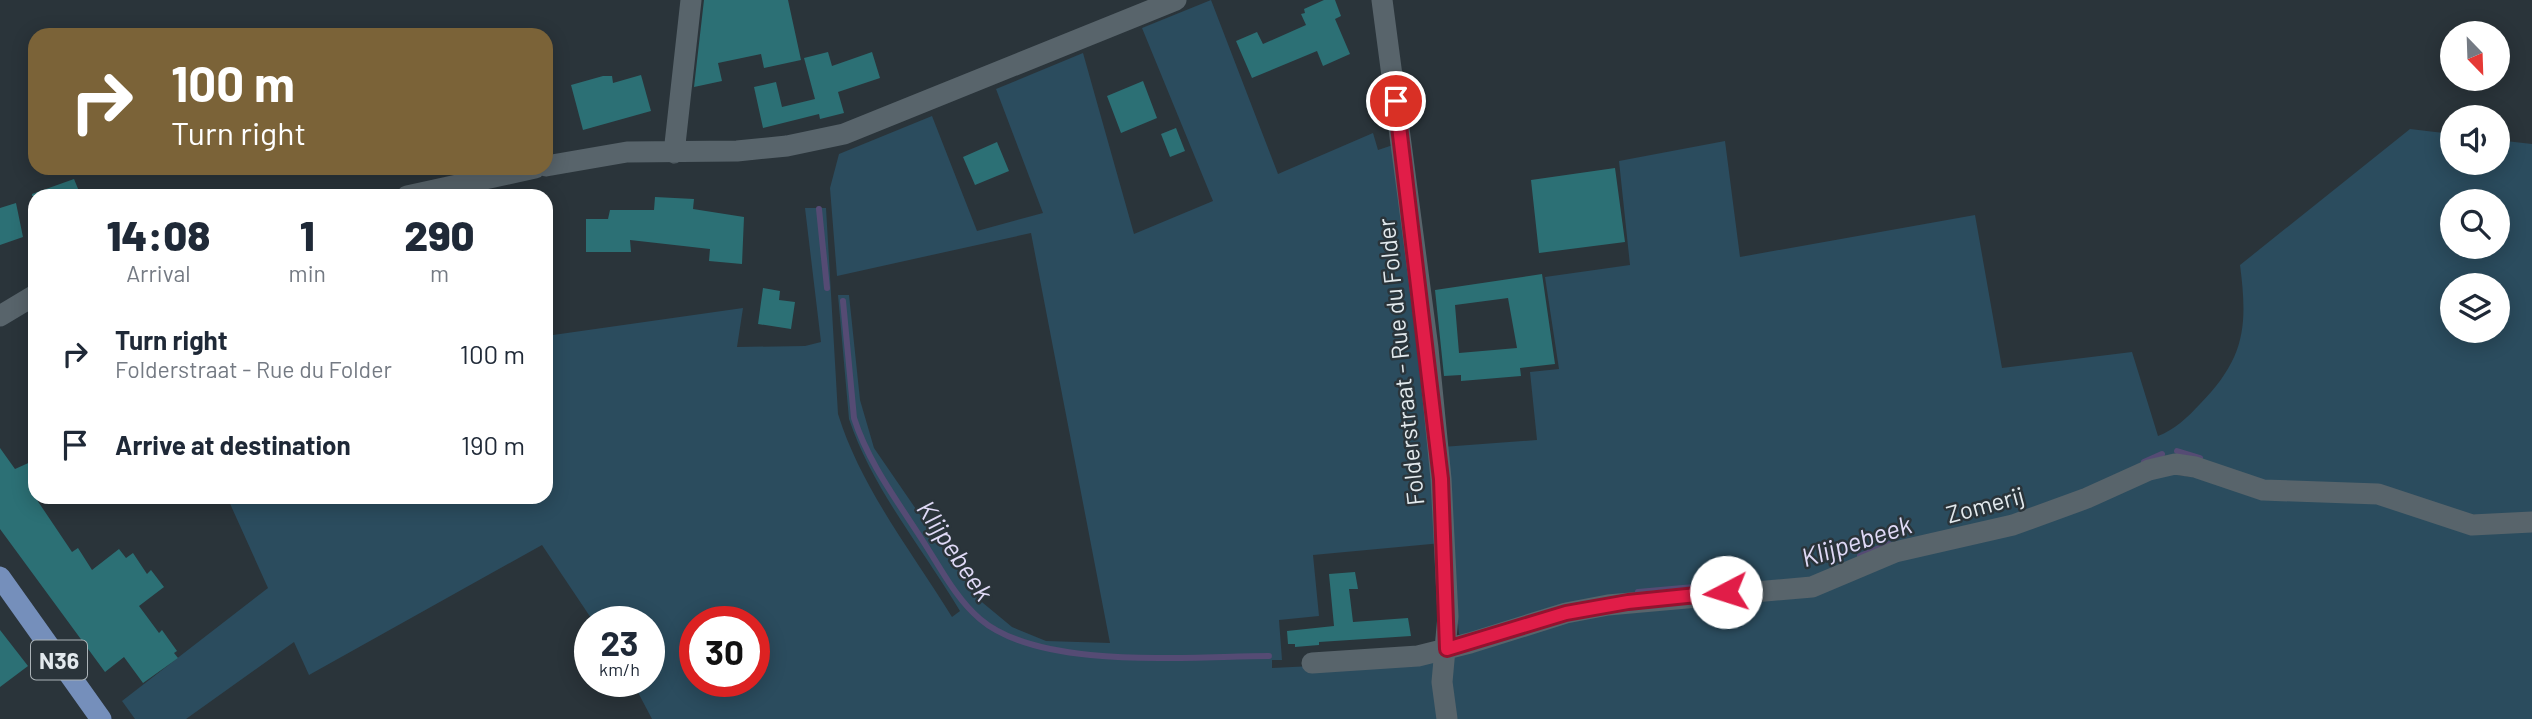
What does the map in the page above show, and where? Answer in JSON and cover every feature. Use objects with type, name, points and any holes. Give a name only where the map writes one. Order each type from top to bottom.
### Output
[{"type":"main road","name":"N36","points":[[0,578],[102,719]]},
{"type":"street","points":[[674,152],[691,0]]},
{"type":"street","points":[[553,165],[627,152],[787,146],[844,134],[1176,0]]},
{"type":"street","name":"Folderstraat - Rue du Folder","points":[[1382,0],[1428,348],[1441,479],[1447,649],[1442,682],[1447,719]]},
{"type":"street","points":[[439,189],[503,175]]},
{"type":"street","points":[[0,316],[28,299]]},
{"type":"street","name":"Zomerij","points":[[1312,663],[1418,656],[1553,617],[1608,605],[1812,587],[1895,552],[1953,541],[2023,522],[2087,498],[2149,470],[2175,464],[2195,467],[2263,490],[2378,494],[2472,525],[2532,522]]},
{"type":"shaded area","points":[[1211,0],[1278,174],[1373,133],[1378,150],[1399,143],[1442,543],[1313,555],[1319,616],[1279,620],[1282,660],[1272,660],[1272,668],[1435,660],[1443,719],[652,719],[640,697],[665,697],[665,606],[583,606],[542,545],[309,675],[294,642],[186,719],[135,719],[122,701],[268,588],[230,504],[553,504],[553,335],[743,308],[737,347],[805,346],[821,342],[805,208],[826,208],[838,414],[874,494],[952,617],[960,611],[884,494],[849,419],[838,295],[849,295],[860,400],[874,448],[977,598],[1012,627],[1046,641],[1110,643],[1031,233],[837,276],[830,188],[839,154],[932,116],[977,231],[1043,213],[996,89],[1083,53],[1134,234],[1213,201],[1142,28]]},
{"type":"shaded area","points":[[2410,129],[2440,133],[2440,175],[2510,175],[2510,141],[2532,144],[2532,518],[2517,521],[2296,489],[2194,462],[2117,481],[1821,579],[1467,638],[1459,634],[1442,447],[1537,440],[1530,372],[1559,369],[1545,277],[1630,265],[1619,161],[1725,141],[1740,257],[1975,215],[2002,368],[2132,352],[2158,436],[2175,427],[2195,409],[2215,387],[2235,356],[2243,324],[2240,265]]},
{"type":"shaded area","points":[[2157,472],[2532,526],[2532,719],[1451,719],[1450,660],[1460,653],[1555,620],[1778,596]]},
{"type":"building","points":[[704,0],[788,0],[801,60],[764,68],[761,54],[718,63],[722,81],[694,87]]},
{"type":"building","points":[[1324,0],[1335,0],[1341,16],[1335,19],[1350,54],[1323,66],[1317,51],[1252,78],[1236,41],[1257,32],[1263,44],[1306,25],[1301,14],[1305,13],[1304,9]]},
{"type":"building","points":[[828,52],[832,66],[872,52],[880,78],[838,92],[844,113],[820,119],[819,114],[763,128],[754,87],[776,82],[782,107],[815,99],[804,58]]},
{"type":"building","points":[[641,75],[651,111],[583,130],[571,85],[603,76],[612,76],[613,83]]},
{"type":"building","points":[[1143,81],[1157,118],[1121,133],[1107,96]]},
{"type":"building","points":[[1176,128],[1185,151],[1170,157],[1161,134]]},
{"type":"building","points":[[997,142],[1009,171],[975,185],[963,157]]},
{"type":"building","points":[[1615,168],[1625,242],[1539,253],[1531,180]]},
{"type":"building","points":[[74,179],[78,189],[46,189]]},
{"type":"building","points":[[655,197],[694,199],[693,209],[744,217],[742,264],[709,261],[710,249],[630,240],[631,252],[586,252],[586,219],[608,219],[610,210],[654,210]]},
{"type":"building","points":[[16,203],[23,237],[0,245],[0,208]]},
{"type":"building","points":[[1542,274],[1555,364],[1520,368],[1521,376],[1461,381],[1461,375],[1444,376],[1435,290]],"holes":[[[1508,298],[1517,348],[1459,353],[1455,305]]]},
{"type":"building","points":[[763,288],[780,291],[779,300],[795,302],[791,329],[758,324]]},
{"type":"building","points":[[0,448],[15,469],[28,463],[28,504],[40,504],[72,552],[78,548],[92,570],[119,549],[126,558],[133,553],[147,574],[151,570],[164,587],[139,606],[159,633],[162,630],[177,651],[174,653],[178,658],[143,683],[124,657],[105,672],[0,529]]},
{"type":"building","points":[[1355,572],[1358,589],[1349,589],[1353,622],[1408,618],[1411,636],[1319,642],[1319,645],[1295,647],[1295,644],[1288,644],[1287,631],[1334,626],[1329,574]]},
{"type":"building","points":[[0,630],[28,666],[0,687]]},
{"type":"waterway","name":"Klijpebeek","points":[[819,209],[827,288]]},
{"type":"waterway","name":"Klijpebeek","points":[[843,301],[854,418],[860,434],[883,480],[948,581],[980,619],[1007,636],[1040,647],[1077,654],[1159,658],[1269,656]]},
{"type":"waterway","name":"Klijpebeek","points":[[2177,451],[2200,458]]},
{"type":"waterway","name":"Klijpebeek","points":[[2144,462],[2162,454]]},
{"type":"waterway","name":"Klijpebeek","points":[[1860,556],[1889,544]]},
{"type":"waterway","name":"Klijpebeek","points":[[1638,592],[1728,584]]},
{"type":"route","points":[[1396,101],[1428,348],[1441,479],[1448,616],[1447,649],[1566,613],[1628,602],[1726,592]]}]
